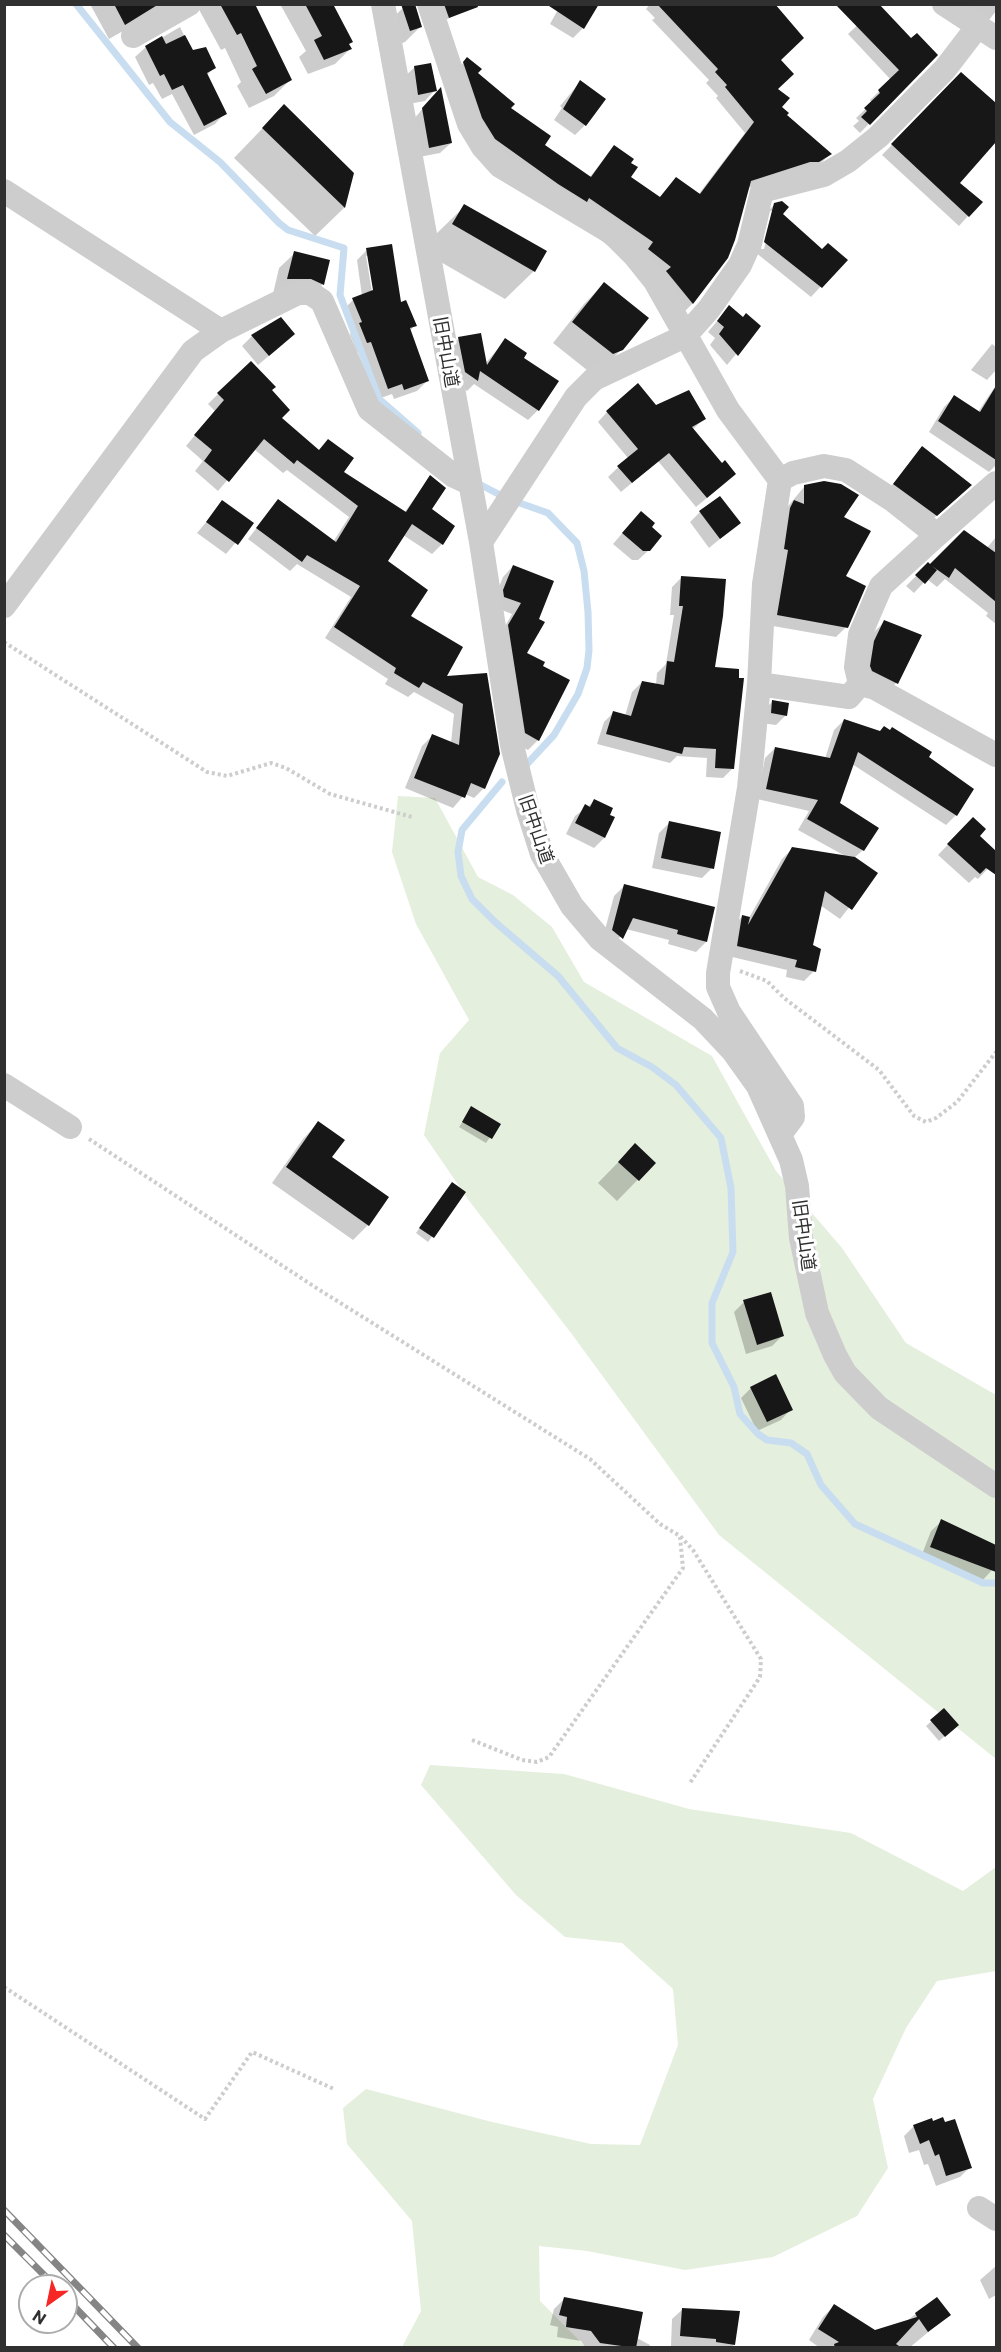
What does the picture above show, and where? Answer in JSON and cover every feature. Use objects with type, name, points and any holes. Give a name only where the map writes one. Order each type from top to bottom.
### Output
[{"type":"street","points":[[134,36],[189,4]]},
{"type":"street","name":"旧中山道","points":[[383,4],[481,542],[512,745],[535,836],[572,906],[600,939],[719,1035],[758,1086],[781,1133],[797,1185],[801,1238],[817,1313],[840,1364],[879,1408],[996,1486]]},
{"type":"street","points":[[429,4],[469,124],[483,147],[500,166],[612,233],[635,256],[655,281],[728,410],[780,480],[764,584],[759,684],[749,788],[718,987],[725,1005],[792,1106],[793,1117],[781,1133]]},
{"type":"street","points":[[481,542],[576,397],[594,379],[685,336],[723,292],[740,265],[749,245],[762,191],[824,176],[848,161],[878,137],[945,69],[987,32],[944,4]]},
{"type":"street","points":[[4,191],[221,331]]},
{"type":"street","points":[[4,606],[193,351],[221,331],[289,295],[310,294],[322,301],[369,409],[436,462],[469,483]]},
{"type":"street","points":[[780,480],[793,473],[824,466],[846,470],[894,501],[937,535]]},
{"type":"street","points":[[860,684],[856,668],[860,635],[881,586],[996,483]]},
{"type":"street","points":[[759,684],[849,697],[860,684]]},
{"type":"street","points":[[860,684],[901,700],[996,755]]},
{"type":"street","points":[[4,1085],[70,1127]]},
{"type":"path","points":[[4,642],[207,772],[227,776],[272,763],[286,768],[330,794],[412,817]]},
{"type":"path","points":[[720,963],[767,981],[784,998],[879,1070],[914,1116],[926,1122],[936,1118],[957,1102],[996,1052]]},
{"type":"path","points":[[70,1127],[318,1289],[565,1442],[590,1459],[660,1524],[680,1536],[710,1574],[761,1659],[760,1677],[690,1783]]},
{"type":"path","points":[[472,1740],[522,1760],[537,1762],[549,1757],[683,1568],[684,1554],[680,1536]]},
{"type":"path","points":[[4,1987],[206,2119],[252,2052],[334,2089]]},
{"type":"green space","points":[[398,796],[435,798],[478,877],[513,895],[552,927],[584,982],[712,1056],[776,1171],[842,1248],[906,1343],[996,1395],[996,1759],[719,1535],[571,1333],[470,1202],[424,1135],[440,1053],[469,1020],[416,924],[392,852]]},
{"type":"green space","points":[[430,1765],[564,1774],[689,1809],[851,1833],[963,1891],[996,1867],[996,1971],[937,1981],[906,2028],[873,2099],[888,2168],[857,2216],[773,2257],[685,2270],[587,2251],[539,2246],[540,2301],[586,2347],[402,2347],[421,2311],[412,2221],[347,2144],[343,2108],[366,2089],[492,2122],[591,2144],[640,2145],[678,2045],[673,1989],[622,1943],[565,1937],[516,1895],[421,1785]]},
{"type":"building","points":[[114,4],[159,4],[125,25]]},
{"type":"building","points":[[220,4],[255,4],[292,80],[266,94],[252,69],[257,66],[241,33],[237,35]]},
{"type":"building","points":[[305,4],[333,4],[353,42],[349,44],[352,49],[324,60],[314,40],[322,36]]},
{"type":"building","points":[[401,4],[415,4],[422,27],[410,31]]},
{"type":"building","points":[[444,4],[477,4],[478,7],[449,18]]},
{"type":"building","points":[[546,4],[599,4],[584,29]]},
{"type":"building","points":[[657,4],[775,4],[804,38],[781,60],[794,74],[778,89],[790,98],[782,107],[789,113],[787,115],[832,154],[819,162],[810,162],[751,181],[728,258],[693,304],[666,271],[671,267],[648,249],[653,242],[589,198],[587,202],[558,184],[495,139],[482,118],[463,62],[467,57],[482,69],[478,73],[515,104],[511,108],[551,136],[545,145],[591,177],[614,145],[634,159],[631,163],[638,167],[631,177],[660,197],[676,177],[700,194],[754,122],[725,87],[727,85],[715,72],[718,69]]},
{"type":"building","points":[[835,4],[879,4],[911,38],[917,33],[938,55],[870,125],[861,117],[867,111],[864,108],[880,93],[878,90],[899,70]]},
{"type":"building","points":[[185,35],[193,50],[206,47],[216,68],[207,73],[227,114],[204,126],[183,85],[172,90],[164,74],[160,76],[145,46],[162,36],[166,44]]},
{"type":"building","points":[[431,63],[437,91],[418,95],[414,66]]},
{"type":"building","points":[[961,72],[996,103],[996,142],[960,183],[983,202],[969,217],[891,144]]},
{"type":"building","points":[[580,80],[606,99],[586,126],[563,109]]},
{"type":"building","points":[[441,87],[452,143],[429,148],[422,108]]},
{"type":"building","points":[[284,104],[354,173],[345,208],[262,128]]},
{"type":"building","points":[[782,201],[789,207],[783,214],[822,249],[828,243],[848,260],[822,288],[764,242],[774,203]]},
{"type":"building","points":[[464,204],[547,251],[535,272],[452,224]]},
{"type":"building","points":[[392,244],[401,302],[406,300],[417,326],[410,328],[429,381],[404,390],[402,384],[388,389],[371,342],[367,343],[359,323],[362,322],[352,298],[373,290],[366,248]]},
{"type":"building","points":[[294,251],[330,260],[324,285],[311,279],[287,279]]},
{"type":"building","points":[[604,282],[649,318],[623,350],[613,354],[572,322]]},
{"type":"building","points":[[729,305],[743,317],[746,313],[761,326],[738,356],[719,334],[724,327],[717,321]]},
{"type":"building","points":[[281,317],[295,334],[269,356],[251,335]]},
{"type":"building","points":[[481,333],[487,365],[505,338],[527,353],[524,358],[559,381],[539,411],[480,371],[478,381],[465,372],[458,337]]},
{"type":"building","points":[[251,361],[276,387],[272,390],[290,410],[282,418],[319,450],[328,439],[354,458],[344,472],[406,512],[430,475],[446,488],[432,509],[455,526],[443,545],[412,524],[388,561],[428,590],[411,616],[463,647],[447,676],[487,673],[500,754],[485,789],[471,783],[465,798],[414,778],[432,734],[459,745],[463,704],[423,682],[419,688],[394,673],[396,668],[334,627],[360,586],[307,555],[302,562],[256,528],[278,499],[336,542],[358,506],[297,460],[294,464],[264,439],[229,482],[204,461],[212,450],[194,435],[224,400],[217,393]]},
{"type":"building","points":[[638,383],[656,405],[689,390],[706,419],[692,427],[722,463],[725,460],[736,474],[707,498],[669,453],[632,483],[617,466],[638,449],[606,411]]},
{"type":"building","points":[[996,386],[996,460],[938,421],[954,395],[980,412]]},
{"type":"building","points":[[922,446],[972,485],[937,516],[893,484]]},
{"type":"building","points":[[824,481],[841,484],[859,495],[844,517],[871,531],[846,576],[866,586],[848,628],[777,615],[788,550],[784,549],[790,508],[794,500],[804,504],[804,485]]},
{"type":"building","points":[[720,496],[741,523],[720,539],[699,511]]},
{"type":"building","points":[[222,500],[254,523],[238,545],[206,522]]},
{"type":"building","points":[[641,511],[655,523],[652,527],[662,536],[650,551],[643,551],[622,533]]},
{"type":"building","points":[[964,530],[996,553],[996,602],[955,568],[949,578],[932,566],[937,570],[925,584],[915,575],[928,562],[930,564]]},
{"type":"building","points":[[513,565],[554,581],[539,619],[545,622],[527,653],[545,662],[543,666],[570,680],[539,741],[525,733],[508,625],[521,603],[504,597],[503,590]]},
{"type":"building","points":[[681,576],[726,579],[715,667],[739,669],[739,678],[744,678],[734,769],[715,768],[716,749],[684,747],[682,754],[606,734],[613,711],[631,716],[642,681],[664,685],[667,661],[674,662],[683,606],[679,606]]},
{"type":"building","points":[[884,620],[922,635],[898,684],[872,671],[870,666],[874,641]]},
{"type":"building","points":[[772,700],[789,703],[787,716],[771,713]]},
{"type":"building","points":[[844,719],[880,731],[884,726],[890,730],[892,727],[932,752],[929,757],[974,789],[957,816],[858,752],[840,803],[879,828],[864,851],[807,819],[818,800],[766,789],[775,747],[830,758]]},
{"type":"building","points":[[594,799],[613,808],[610,815],[615,817],[605,838],[575,823],[585,804],[590,807]]},
{"type":"building","points":[[973,817],[986,829],[980,836],[996,851],[996,875],[986,868],[980,874],[947,844]]},
{"type":"building","points":[[669,821],[721,832],[714,869],[661,858]]},
{"type":"building","points":[[792,847],[855,857],[878,873],[852,910],[825,891],[813,945],[821,949],[816,972],[795,967],[797,960],[737,946],[742,915],[750,917],[748,925]]},
{"type":"building","points":[[624,884],[715,907],[707,942],[677,934],[678,930],[633,918],[623,939],[612,930]]},
{"type":"building","points":[[471,1106],[501,1124],[492,1139],[462,1122]]},
{"type":"building","points":[[318,1121],[345,1140],[332,1157],[389,1197],[369,1226],[286,1167]]},
{"type":"building","points":[[635,1143],[656,1163],[639,1181],[618,1162]]},
{"type":"building","points":[[452,1182],[466,1192],[434,1238],[419,1228]]},
{"type":"building","points":[[771,1292],[784,1336],[757,1345],[743,1300]]},
{"type":"building","points":[[776,1374],[793,1410],[767,1422],[750,1387]]},
{"type":"building","points":[[941,1519],[996,1545],[996,1572],[930,1547]]},
{"type":"building","points":[[944,1708],[959,1725],[945,1737],[930,1720]]},
{"type":"building","points":[[943,2117],[945,2122],[955,2119],[972,2168],[946,2176],[939,2154],[935,2156],[929,2140],[920,2144],[913,2125],[932,2118],[933,2121]]},
{"type":"building","points":[[564,2297],[643,2312],[636,2348],[600,2343],[591,2331],[566,2327],[567,2317],[559,2315]]},
{"type":"building","points":[[937,2297],[951,2315],[928,2332],[919,2319],[896,2344],[902,2348],[835,2348],[834,2344],[839,2342],[818,2329],[834,2304],[875,2330],[917,2317],[915,2313]]},
{"type":"building","points":[[682,2308],[740,2311],[735,2345],[716,2342],[716,2339],[680,2336]]},
{"type":"waterway","points":[[76,4],[170,122],[220,162],[279,223],[288,230],[344,248],[340,295],[379,399],[418,433]]},
{"type":"waterway","points":[[481,485],[504,497]]},
{"type":"waterway","points":[[514,501],[548,513],[577,543],[584,571],[588,612],[587,668],[578,694],[554,735],[527,764]]},
{"type":"waterway","points":[[502,782],[462,830],[458,852],[461,876],[472,899],[558,976],[617,1048],[652,1067],[676,1085],[721,1138],[731,1188],[733,1252],[712,1303],[712,1343],[734,1387],[740,1414],[758,1434],[767,1440],[791,1443],[807,1454],[821,1485],[855,1524],[983,1583],[996,1583]]},
{"type":"railway","points":[[4,2210],[138,2348]]},
{"type":"railway","points":[[4,2235],[43,2274]]},
{"type":"railway","points":[[78,2310],[114,2348]]}]
